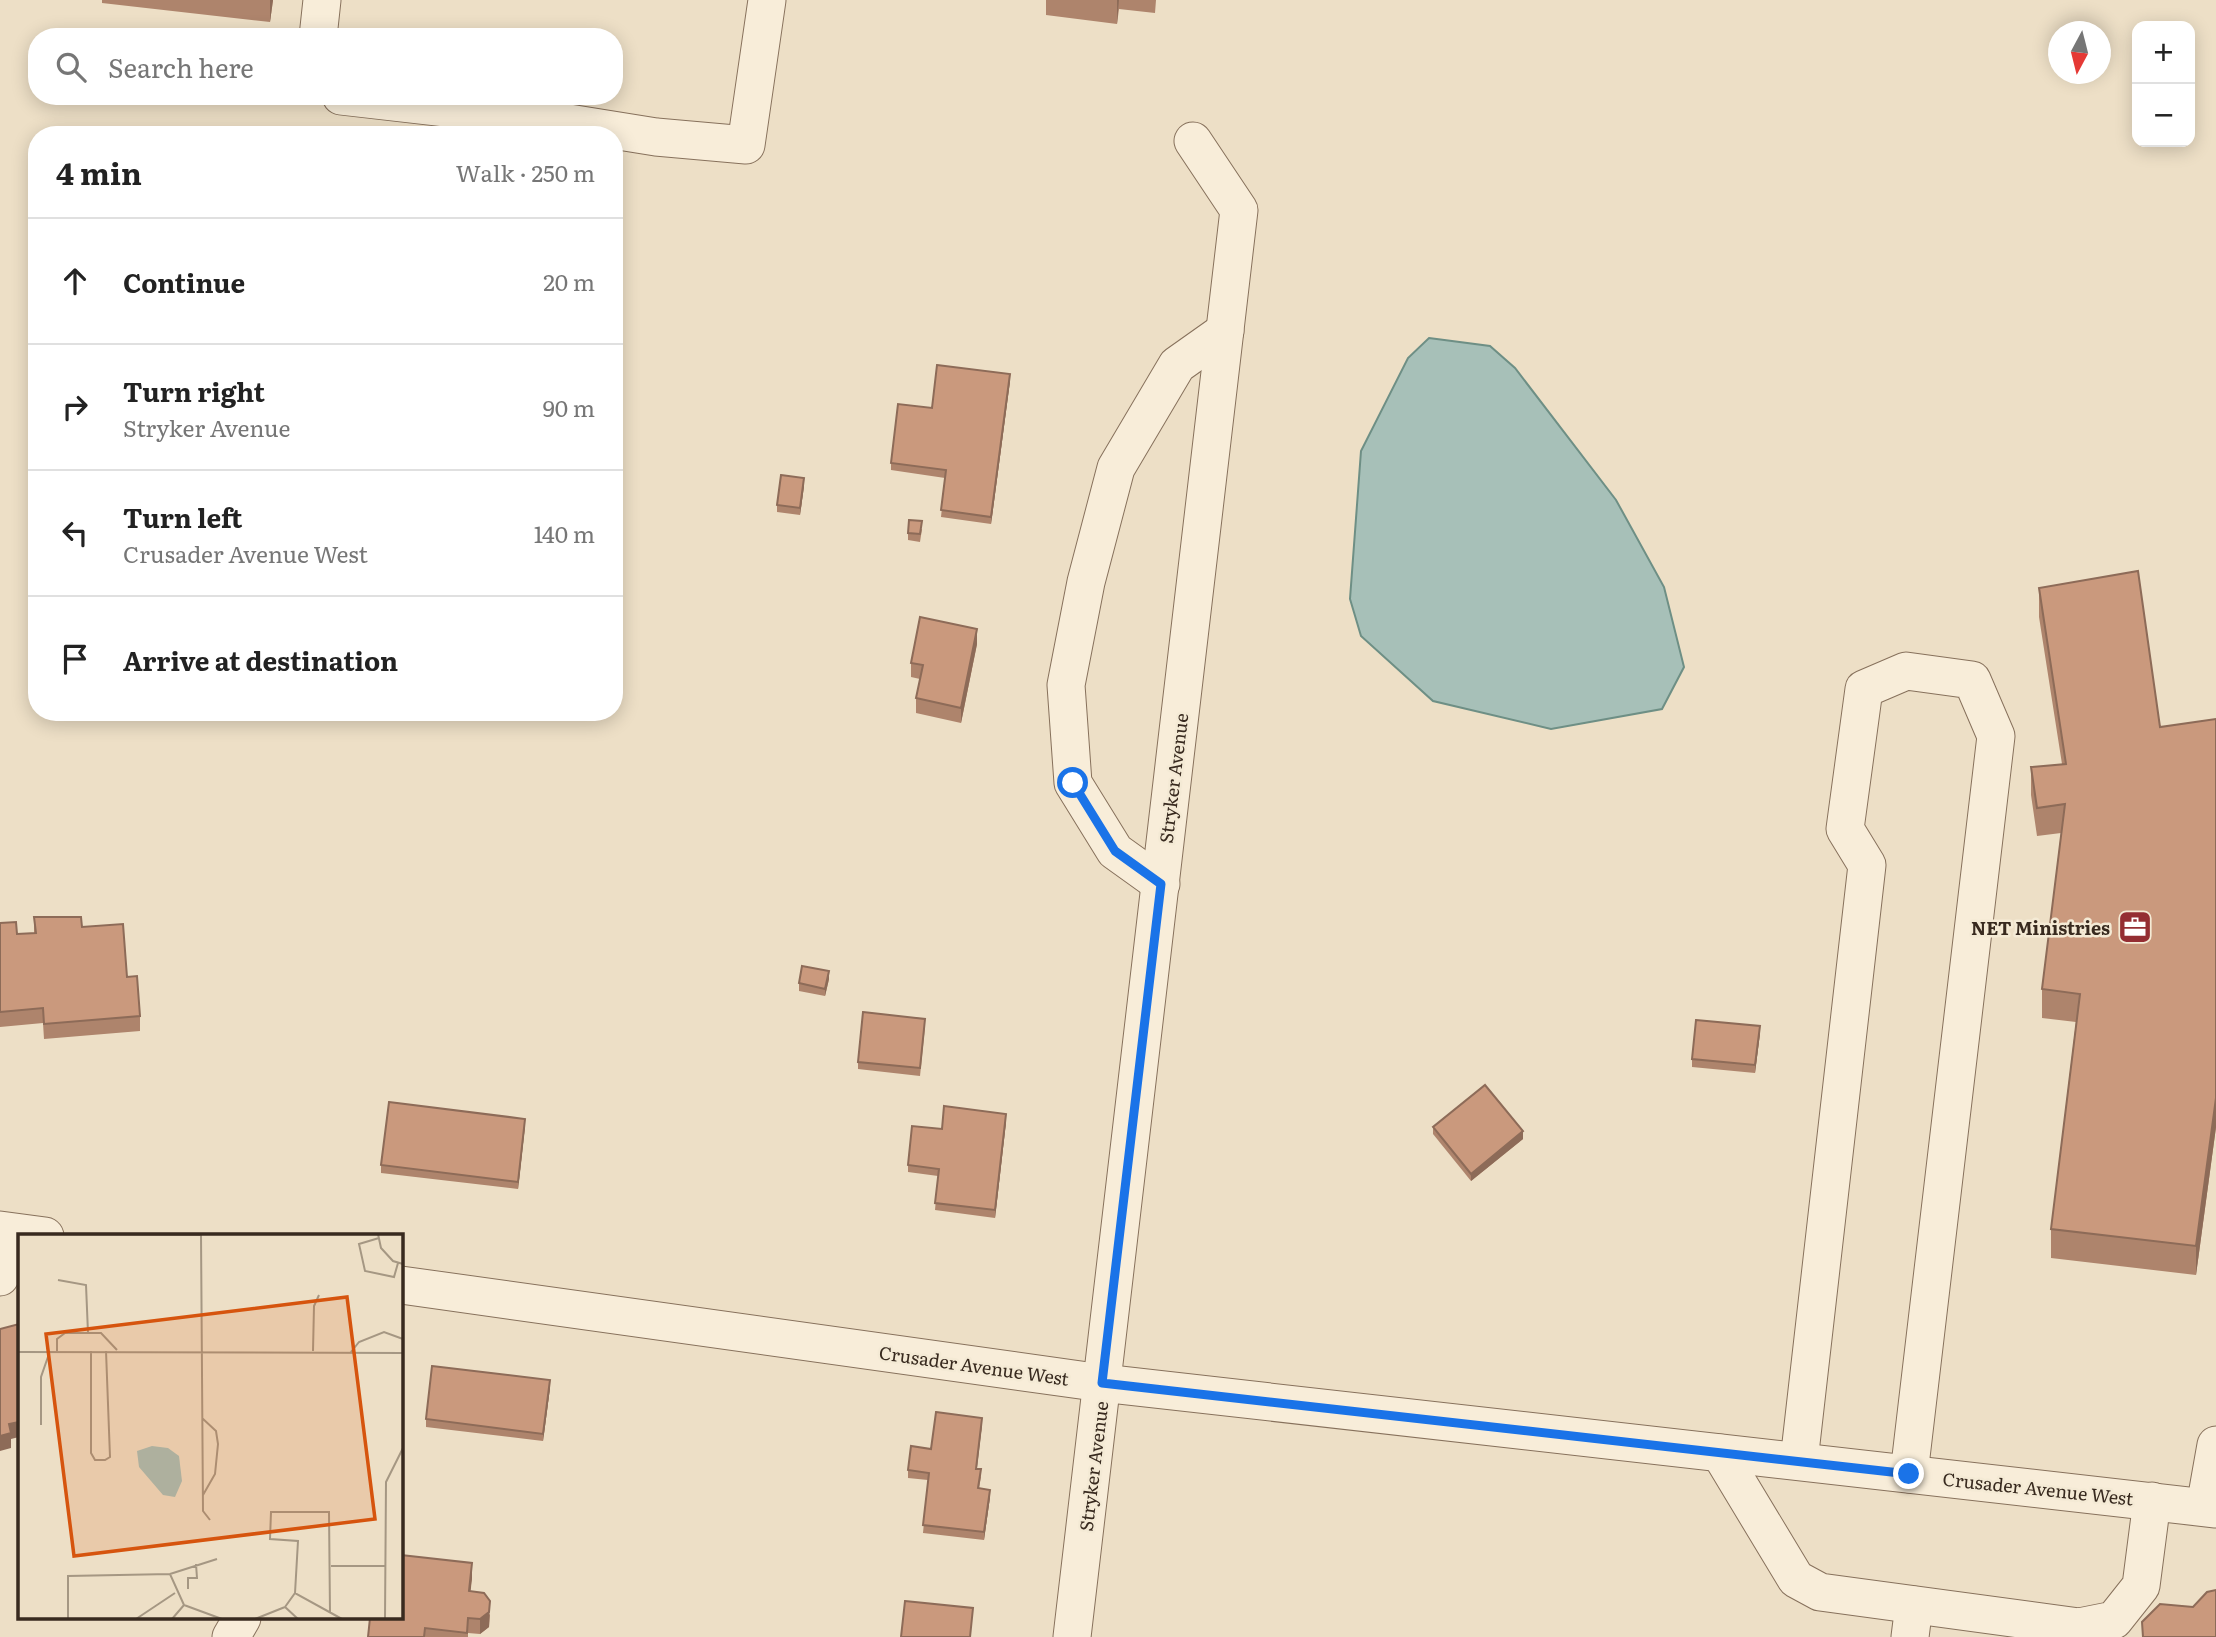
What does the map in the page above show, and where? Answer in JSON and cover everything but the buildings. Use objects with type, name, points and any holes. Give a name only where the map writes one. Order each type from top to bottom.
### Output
[{"type":"street","points":[[319,28],[322,0]]},
{"type":"street","points":[[623,132],[746,145],[767,0]]},
{"type":"street","points":[[419,105],[587,126]]},
{"type":"street","name":"Stryker Avenue","points":[[1072,1637],[1239,210],[1193,141]]},
{"type":"street","points":[[1161,884],[1115,851],[1073,783],[1066,685],[1086,582],[1116,468],[1177,365],[1225,331]]},
{"type":"street","points":[[1799,1461],[1867,865],[1845,829],[1862,701],[1864,689],[1906,671],[1972,680],[1996,736],[1909,1474]]},
{"type":"street","points":[[0,1277],[18,1241]]},
{"type":"street","name":"Crusader Avenue West","points":[[402,1285],[1102,1383],[2210,1508]]},
{"type":"street","points":[[2210,1508],[2216,1446]]},
{"type":"street","points":[[1720,1453],[1796,1579],[1820,1592],[1912,1621],[2079,1627],[2114,1620],[2141,1586],[2152,1501]]},
{"type":"street","points":[[231,1637],[241,1620]]},
{"type":"water","points":[[1429,338],[1490,346],[1515,368],[1616,500],[1664,587],[1684,667],[1662,709],[1551,729],[1433,701],[1361,636],[1350,599],[1361,451],[1408,358]]},
{"type":"place","name":"NET Ministries","points":[[2135,927]]},
{"type":"route","points":[[1073,783],[1115,851],[1161,884],[1102,1383],[1909,1474]]}]
